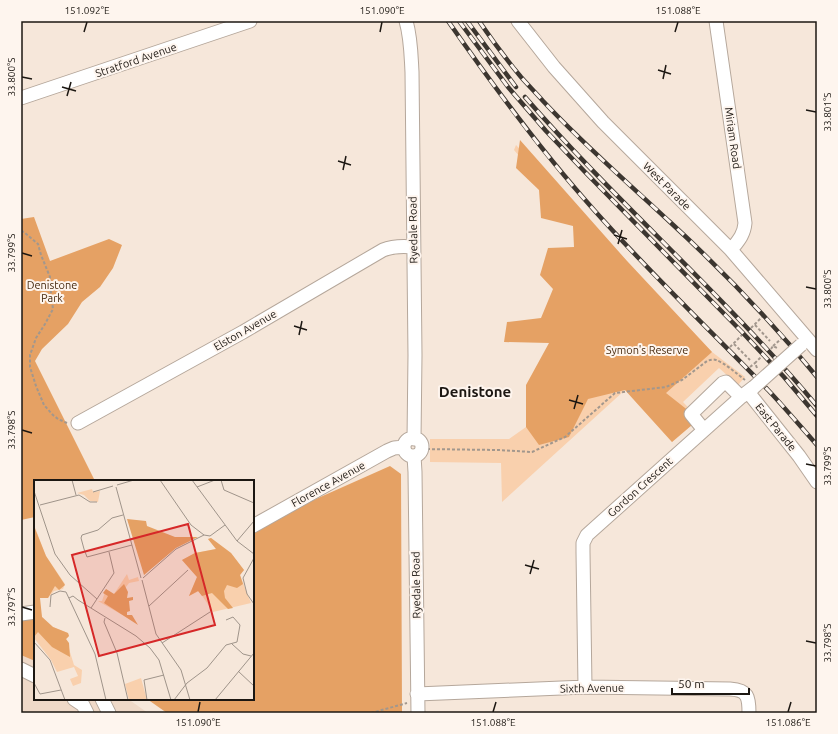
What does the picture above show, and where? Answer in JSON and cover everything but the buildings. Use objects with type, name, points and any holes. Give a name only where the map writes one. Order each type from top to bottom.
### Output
[{"type":"street","name":"Stratford Avenue","points":[[21,98],[250,21]]},
{"type":"street","name":"Ryedale Road","points":[[406,21],[411,49],[415,354],[413,448],[415,472],[418,702]]},
{"type":"street","name":"West Parade","points":[[518,21],[554,67],[603,122],[731,250],[804,342],[817,350]]},
{"type":"street","name":"Miriam Road","points":[[716,21],[745,223],[741,238],[731,250]]},
{"type":"street","name":"Elston Avenue","points":[[78,423],[243,332],[383,250],[398,246],[413,247]]},
{"type":"street","name":"Gordon Crescent","points":[[585,687],[583,544],[587,535],[804,342]]},
{"type":"street","name":"East Parade","points":[[704,430],[691,415],[691,413],[723,383],[726,382],[747,392],[799,456],[817,482]]},
{"type":"street","name":"Florence Avenue","points":[[254,525],[387,451],[394,448],[413,448]]},
{"type":"street","points":[[21,614],[34,612]]},
{"type":"street","points":[[21,669],[34,676]]},
{"type":"street","name":"Sixth Avenue","points":[[418,702],[585,687],[739,690],[745,694],[749,701],[749,713]]},
{"type":"street","points":[[75,700],[83,706],[87,713]]},
{"type":"street","points":[[102,700],[109,713]]},
{"type":"path","points":[[21,232],[24,232],[38,244],[50,277],[53,309],[36,338],[30,355],[30,367],[44,405],[58,419],[69,424],[78,423]]},
{"type":"path","points":[[751,328],[762,317]]},
{"type":"path","points":[[755,325],[770,341]]},
{"type":"path","points":[[730,347],[742,335]]},
{"type":"path","points":[[771,349],[781,339]]},
{"type":"path","points":[[734,344],[750,360]]},
{"type":"path","points":[[773,346],[777,348]]},
{"type":"path","points":[[750,367],[762,356]]},
{"type":"path","points":[[413,448],[532,452],[565,437],[615,393],[666,388],[682,380],[707,361],[711,360],[715,360],[724,365],[747,392]]},
{"type":"path","points":[[755,363],[757,368]]},
{"type":"path","points":[[371,713],[418,702]]},
{"type":"shaded area","points":[[21,635],[34,642],[34,700],[129,700],[148,713],[21,713]]},
{"type":"green space","name":"Symon's Reserve","points":[[520,140],[627,261],[712,352],[666,393],[699,419],[672,442],[625,390],[588,399],[569,437],[539,445],[526,427],[526,385],[549,343],[504,342],[507,322],[541,318],[553,289],[540,275],[548,248],[574,247],[573,226],[541,218],[539,190],[516,168]]},
{"type":"green space","name":"Symon's Reserve","points":[[516,145],[712,352],[745,377],[738,385],[719,368],[683,402],[699,419],[672,442],[625,390],[502,502],[501,463],[430,462],[430,439],[509,439],[526,427],[530,416],[580,228],[514,150]]},
{"type":"green space","name":"Denistone Park","points":[[34,217],[50,261],[109,239],[122,245],[113,268],[100,287],[82,302],[68,324],[42,349],[35,361],[94,480],[34,480],[34,517],[21,520],[21,219]]},
{"type":"green space","points":[[390,466],[401,474],[402,713],[167,713],[148,700],[254,700],[254,527]]},
{"type":"green space","points":[[34,611],[34,661],[21,655],[21,614]]},
{"type":"railway","points":[[448,21],[518,118],[574,188],[681,302],[769,391],[817,445]]},
{"type":"railway","points":[[459,21],[508,87],[546,131],[742,332],[784,377],[817,416]]},
{"type":"railway","points":[[467,21],[516,87]]},
{"type":"railway","points":[[479,21],[515,70],[558,117],[589,148],[689,240],[727,278],[764,316],[817,377]]},
{"type":"railway","points":[[525,97],[597,175],[746,327],[817,406]]},
{"type":"district","name":"Denistone","points":[[475,391]]}]
